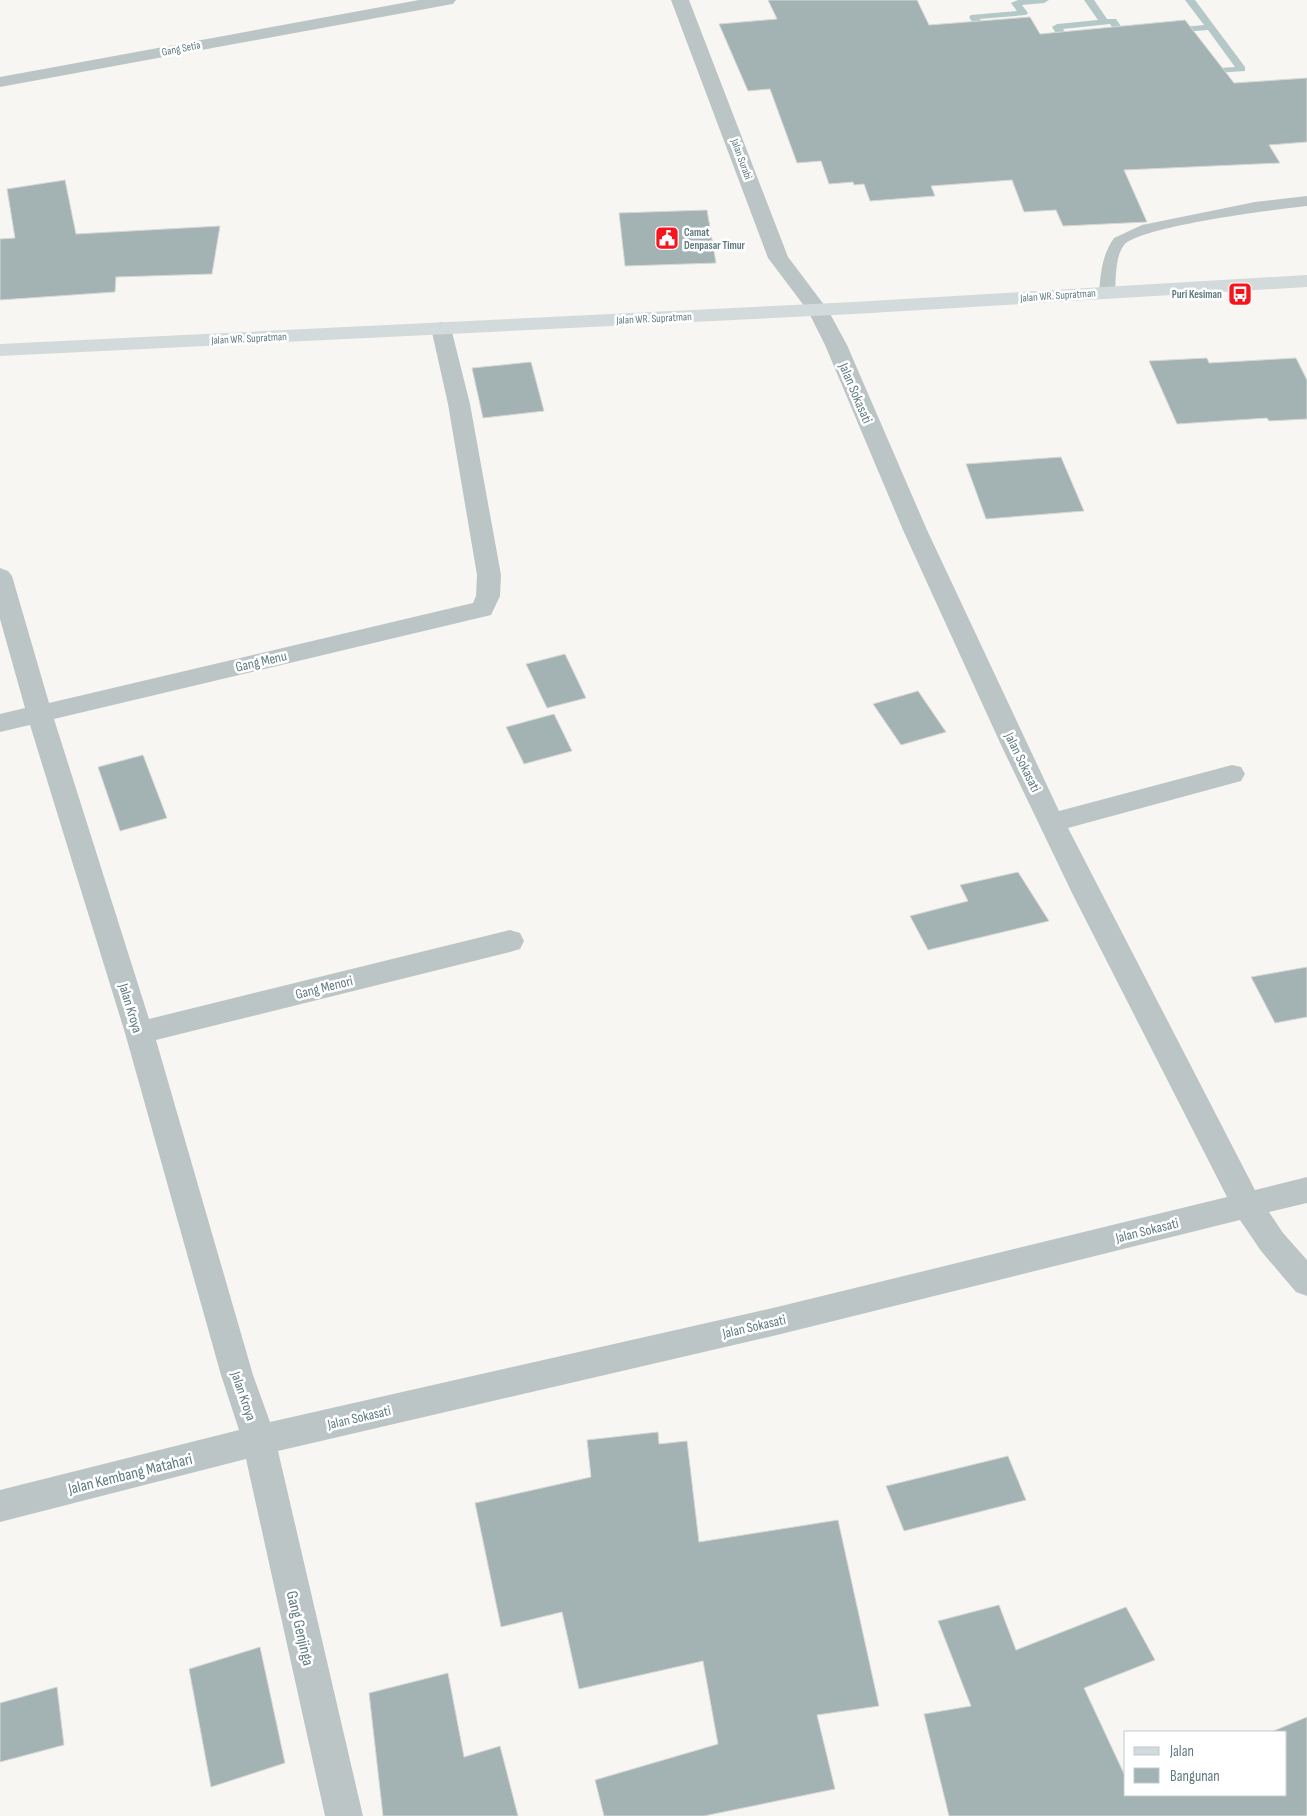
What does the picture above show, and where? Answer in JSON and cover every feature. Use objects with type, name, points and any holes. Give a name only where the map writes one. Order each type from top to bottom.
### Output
[{"type":"main road","name":"Jalan WR. Supratman","points":[[0,350],[818,310],[1307,281]]},
{"type":"street","name":"Gang Setia","points":[[0,82],[362,14],[447,0]]},
{"type":"street","name":"Jalan Surabi","points":[[680,0],[778,258],[818,310]]},
{"type":"street","name":"Jalan Sokasati","points":[[818,310],[836,345],[915,530],[1015,747],[1087,895],[1247,1205],[1272,1242],[1307,1282]]},
{"type":"street","name":"Gang Menu","points":[[0,723],[482,608],[488,596],[489,575],[458,404],[441,328]]},
{"type":"street","name":"Jalan Kroya","points":[[0,576],[39,713],[139,1033],[236,1375],[259,1440]]},
{"type":"street","points":[[1052,823],[1232,774]]},
{"type":"street","name":"Gang Menori","points":[[139,1033],[510,941]]},
{"type":"street","points":[[1247,1205],[1307,1190]]},
{"type":"street","name":"Jalan Sokasati","points":[[259,1440],[787,1319],[1247,1205]]},
{"type":"street","name":"Jalan Kembang Matahari","points":[[0,1506],[259,1440]]},
{"type":"street","name":"Gang Genjinga","points":[[259,1440],[344,1816]]},
{"type":"lane","points":[[1107,292],[1111,256],[1119,241],[1142,230],[1255,207],[1307,201]]},
{"type":"building","points":[[768,0],[917,0],[929,25],[1030,17],[1040,34],[1185,20],[1234,83],[1307,78],[1307,142],[1269,145],[1280,163],[1124,170],[1147,222],[1063,226],[1056,210],[1024,212],[1012,180],[931,186],[935,196],[870,201],[864,184],[854,185],[853,182],[829,184],[821,161],[797,163],[770,89],[748,91],[719,24],[777,19]]},
{"type":"building","points":[[65,180],[76,234],[220,226],[212,274],[116,277],[115,292],[0,300],[0,239],[15,238],[7,189]]},
{"type":"building","name":"Camat Denpasar Timur","points":[[707,210],[716,263],[625,266],[619,213]]},
{"type":"building","points":[[1207,358],[1209,363],[1296,358],[1307,380],[1307,419],[1269,421],[1267,418],[1177,424],[1149,361]]},
{"type":"building","points":[[531,362],[544,411],[483,418],[472,368]]},
{"type":"building","points":[[1061,457],[1084,511],[986,519],[966,464]]},
{"type":"building","points":[[565,654],[586,698],[547,708],[526,664]]},
{"type":"building","points":[[918,691],[946,732],[901,745],[873,704]]},
{"type":"building","points":[[554,714],[572,751],[524,764],[506,727]]},
{"type":"building","points":[[143,755],[167,818],[120,831],[98,767]]},
{"type":"building","points":[[1018,872],[1049,921],[928,950],[910,916],[968,901],[960,885]]},
{"type":"building","points":[[1307,967],[1307,1017],[1275,1023],[1251,977]]},
{"type":"building","points":[[658,1432],[659,1444],[687,1441],[699,1542],[838,1520],[879,1706],[817,1715],[835,1789],[704,1816],[604,1816],[595,1780],[718,1744],[703,1661],[579,1689],[562,1612],[501,1627],[475,1503],[591,1477],[587,1440]]},
{"type":"building","points":[[1008,1456],[1026,1500],[904,1531],[886,1486]]},
{"type":"building","points":[[999,1605],[1016,1650],[1126,1607],[1155,1660],[1084,1688],[1124,1774],[1124,1796],[1287,1796],[1287,1731],[1273,1731],[1307,1717],[1307,1816],[949,1816],[924,1714],[971,1706],[938,1621]]},
{"type":"building","points":[[260,1647],[285,1763],[211,1787],[189,1669]]},
{"type":"building","points":[[448,1673],[464,1757],[500,1746],[518,1816],[383,1816],[369,1693]]},
{"type":"building","points":[[57,1687],[64,1745],[0,1762],[0,1703]]},
{"type":"waterway","points":[[987,38],[974,17],[1023,13],[1016,3],[1044,0]]},
{"type":"waterway","points":[[1089,0],[1105,22]]},
{"type":"waterway","points":[[1190,0],[1210,27]]},
{"type":"waterway","points":[[1113,21],[1133,51],[1076,57],[1057,27],[1105,22],[1113,21]]},
{"type":"waterway","points":[[1172,31],[1210,27]]},
{"type":"waterway","points":[[1205,72],[1242,69],[1210,27]]},
{"type":"place","name":"Camat Denpasar Timur","points":[[667,238]]},
{"type":"place","name":"Puri Kesiman","points":[[1240,294]]}]
